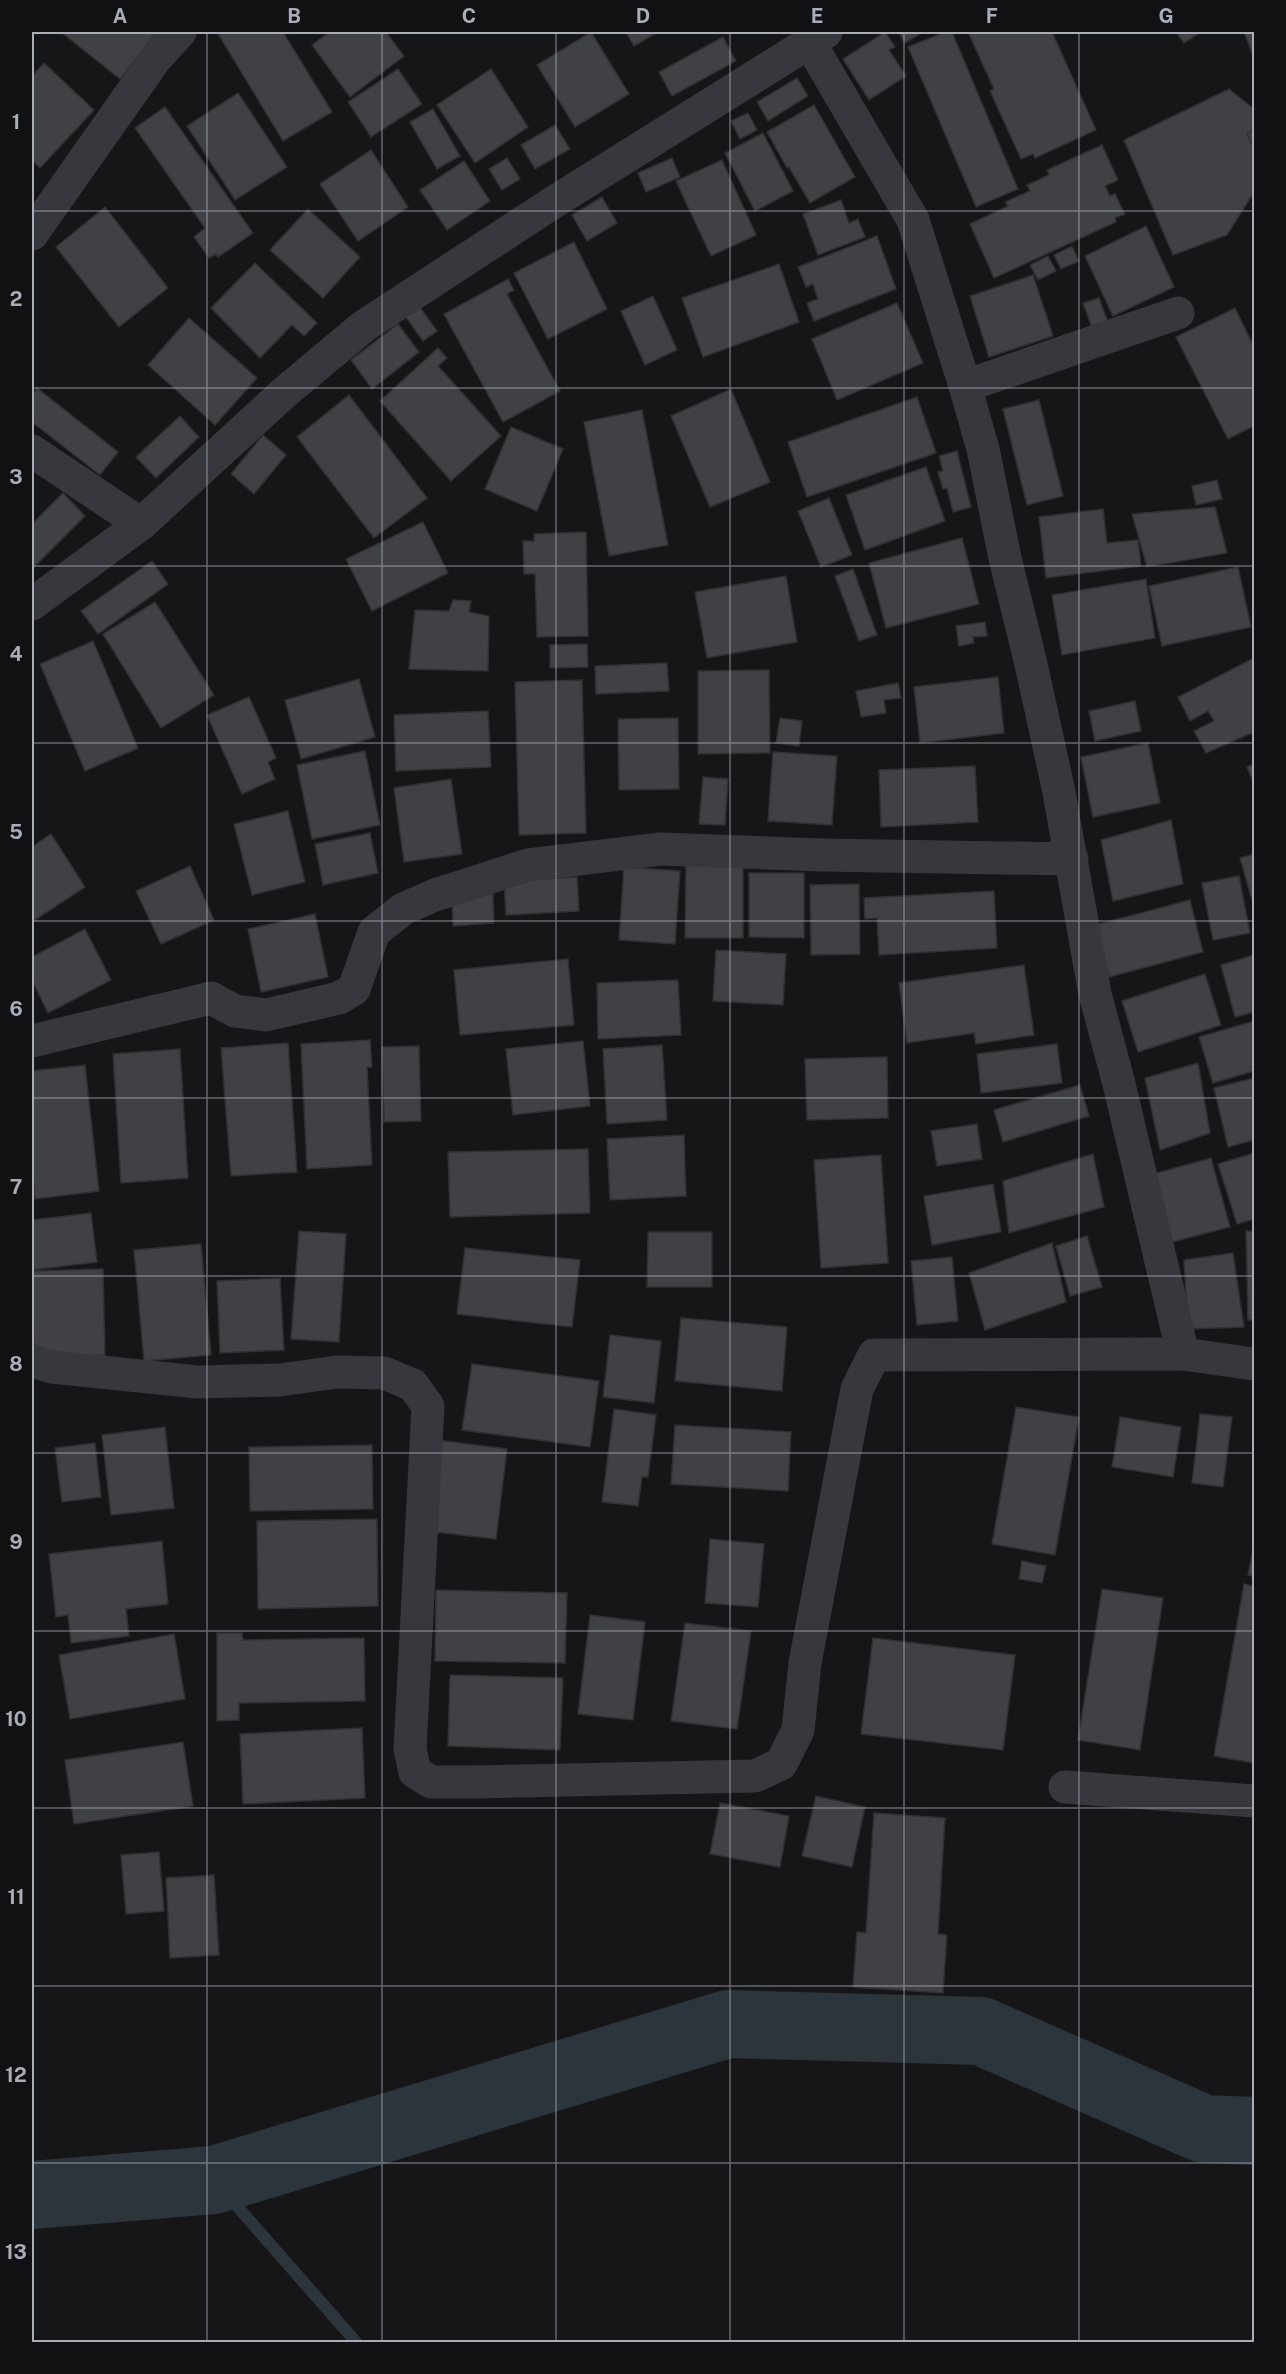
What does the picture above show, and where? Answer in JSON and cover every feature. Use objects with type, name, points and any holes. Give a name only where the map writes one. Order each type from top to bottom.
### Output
[{"type":"street","points":[[32,234],[156,58],[180,32]]},
{"type":"street","points":[[32,604],[141,524],[285,392],[364,326],[554,202],[818,37],[913,220],[983,449],[1072,858],[1095,994],[1118,1080],[1183,1354]]},
{"type":"street","points":[[965,386],[1178,313]]},
{"type":"street","points":[[32,452],[141,524]]},
{"type":"street","points":[[32,1041],[211,998],[235,1011],[266,1015],[339,999],[354,989],[374,932],[403,909],[435,895],[528,865],[661,849],[834,855],[1072,858]]},
{"type":"street","points":[[32,1361],[52,1367],[198,1382],[280,1380],[337,1372],[384,1373],[413,1385],[428,1406],[410,1749],[416,1772],[431,1782],[755,1776],[781,1764],[798,1730],[806,1663],[857,1389],[874,1355],[1183,1354],[1254,1364]]},
{"type":"street","points":[[1065,1787],[1254,1801]]},
{"type":"building","points":[[61,32],[157,32],[120,79]]},
{"type":"building","points":[[217,32],[283,32],[332,112],[283,141]]},
{"type":"building","points":[[330,32],[386,32],[404,56],[350,97],[312,45]]},
{"type":"building","points":[[591,32],[629,94],[575,127],[537,65]]},
{"type":"building","points":[[626,32],[658,32],[634,46]]},
{"type":"building","points":[[885,32],[895,47],[889,50],[906,76],[869,100],[843,59]]},
{"type":"building","points":[[898,32],[923,32],[905,43]]},
{"type":"building","points":[[945,32],[952,32],[1018,189],[976,207],[908,47]]},
{"type":"building","points":[[968,32],[1052,32],[1096,130],[1035,158],[1033,154],[1021,159],[990,91],[994,89]]},
{"type":"building","points":[[1176,32],[1201,32],[1184,43]]},
{"type":"building","points":[[1244,32],[1254,32],[1254,58]]},
{"type":"building","points":[[723,37],[736,61],[672,96],[659,72]]},
{"type":"building","points":[[44,63],[94,110],[40,168],[32,160],[32,76]]},
{"type":"building","points":[[398,69],[422,104],[371,137],[348,102]]},
{"type":"building","points":[[491,69],[528,127],[475,163],[437,105]]},
{"type":"building","points":[[797,78],[808,96],[768,121],[757,102]]},
{"type":"building","points":[[1229,89],[1254,109],[1254,192],[1227,235],[1173,255],[1124,140]]},
{"type":"building","points":[[238,93],[287,167],[235,200],[187,126]]},
{"type":"building","points":[[814,105],[855,177],[810,203],[767,132]]},
{"type":"building","points":[[165,107],[253,233],[218,257],[216,254],[209,258],[194,237],[205,228],[135,128]]},
{"type":"building","points":[[433,109],[460,156],[437,169],[410,122]]},
{"type":"building","points":[[748,113],[757,130],[740,139],[731,121]]},
{"type":"building","points":[[555,125],[570,149],[535,169],[521,145]]},
{"type":"building","points":[[1254,130],[1254,149],[1247,134]]},
{"type":"building","points":[[763,133],[793,191],[755,211],[725,153]]},
{"type":"building","points":[[1102,145],[1118,180],[1105,186],[1110,196],[1115,194],[1125,214],[1115,218],[1116,222],[994,278],[970,224],[1008,206],[1005,202],[1030,191],[1027,185],[1049,175],[1047,170]]},
{"type":"building","points":[[371,150],[408,207],[358,241],[320,184]]},
{"type":"building","points":[[507,158],[520,179],[502,190],[489,169]]},
{"type":"building","points":[[672,158],[680,177],[646,192],[638,173]]},
{"type":"building","points":[[722,160],[756,235],[711,256],[676,181]]},
{"type":"building","points":[[464,161],[490,201],[447,230],[420,190]]},
{"type":"building","points":[[602,197],[617,223],[587,241],[572,215]]},
{"type":"building","points":[[841,200],[849,223],[858,219],[865,237],[818,255],[803,214]]},
{"type":"building","points":[[105,207],[168,288],[119,327],[56,247]]},
{"type":"building","points":[[308,209],[360,257],[323,298],[270,250]]},
{"type":"building","points":[[1146,226],[1174,287],[1113,316],[1085,256]]},
{"type":"building","points":[[877,236],[896,289],[814,321],[807,303],[818,299],[813,284],[806,287],[798,267]]},
{"type":"building","points":[[574,242],[607,309],[548,339],[514,273]]},
{"type":"building","points":[[1072,246],[1079,261],[1061,269],[1054,255]]},
{"type":"building","points":[[1048,256],[1056,271],[1038,280],[1030,265]]},
{"type":"building","points":[[255,263],[317,323],[304,336],[292,325],[260,358],[211,308]]},
{"type":"building","points":[[779,264],[799,322],[703,357],[682,298]]},
{"type":"building","points":[[1033,275],[1053,336],[989,357],[970,296]]},
{"type":"building","points":[[508,279],[514,290],[507,294],[560,391],[503,422],[444,314]]},
{"type":"building","points":[[653,296],[677,350],[645,365],[621,311]]},
{"type":"building","points":[[1099,298],[1109,325],[1093,330],[1083,303]]},
{"type":"building","points":[[897,303],[923,363],[837,400],[812,339]]},
{"type":"building","points":[[419,306],[437,331],[423,341],[405,316]]},
{"type":"building","points":[[1235,308],[1254,347],[1254,426],[1228,439],[1176,337]]},
{"type":"building","points":[[189,318],[257,378],[215,425],[148,365]]},
{"type":"building","points":[[398,324],[419,352],[372,389],[351,360]]},
{"type":"building","points":[[438,348],[447,358],[438,366],[501,436],[451,481],[380,401]]},
{"type":"building","points":[[37,388],[118,452],[100,475],[32,422],[32,395]]},
{"type":"building","points":[[731,389],[770,482],[710,507],[671,416]]},
{"type":"building","points":[[349,395],[427,498],[374,538],[297,437]]},
{"type":"building","points":[[917,397],[936,453],[807,497],[788,442]]},
{"type":"building","points":[[1039,400],[1063,496],[1027,505],[1003,409]]},
{"type":"building","points":[[642,410],[668,545],[609,556],[584,422]]},
{"type":"building","points":[[180,416],[199,437],[156,478],[136,457]]},
{"type":"building","points":[[511,427],[563,449],[537,511],[485,489]]},
{"type":"building","points":[[263,435],[286,455],[254,494],[231,474]]},
{"type":"building","points":[[957,451],[971,507],[953,512],[947,488],[943,489],[938,472],[943,471],[939,456]]},
{"type":"building","points":[[926,467],[945,521],[865,550],[846,495]]},
{"type":"building","points":[[1217,480],[1222,499],[1196,505],[1192,486]]},
{"type":"building","points":[[63,493],[85,516],[32,569],[32,524]]},
{"type":"building","points":[[829,498],[852,555],[821,567],[798,511]]},
{"type":"building","points":[[1215,507],[1227,553],[1147,567],[1132,514]]},
{"type":"building","points":[[1103,509],[1107,543],[1138,540],[1141,566],[1046,578],[1039,517]]},
{"type":"building","points":[[423,522],[448,573],[372,611],[346,559]]},
{"type":"building","points":[[586,532],[588,636],[537,637],[535,574],[524,574],[523,541],[534,541],[534,534]]},
{"type":"building","points":[[962,538],[979,604],[886,628],[869,563]]},
{"type":"building","points":[[152,561],[168,584],[98,634],[81,611]]},
{"type":"building","points":[[1238,567],[1251,627],[1162,646],[1149,586]]},
{"type":"building","points":[[853,569],[877,635],[859,641],[835,576]]},
{"type":"building","points":[[786,576],[797,642],[707,658],[695,592]]},
{"type":"building","points":[[1146,579],[1155,638],[1062,655],[1052,595]]},
{"type":"building","points":[[453,600],[471,601],[469,612],[489,616],[488,671],[409,669],[415,610],[449,611]]},
{"type":"building","points":[[155,602],[214,695],[161,728],[103,634]]},
{"type":"building","points":[[985,622],[987,636],[973,637],[974,643],[959,646],[956,626]]},
{"type":"building","points":[[93,641],[138,748],[85,771],[40,664]]},
{"type":"building","points":[[587,644],[588,667],[550,668],[550,645]]},
{"type":"building","points":[[1254,658],[1254,732],[1206,753],[1194,731],[1214,721],[1208,711],[1190,721],[1178,697]]},
{"type":"building","points":[[667,663],[669,691],[596,694],[595,666]]},
{"type":"building","points":[[769,670],[770,753],[698,754],[698,671]]},
{"type":"building","points":[[998,677],[1004,733],[920,743],[914,687]]},
{"type":"building","points":[[359,679],[375,737],[301,759],[285,700]]},
{"type":"building","points":[[582,680],[586,833],[519,835],[515,682]]},
{"type":"building","points":[[898,683],[901,698],[884,700],[886,713],[861,717],[856,691]]},
{"type":"building","points":[[249,697],[276,758],[268,762],[275,779],[242,794],[207,715]]},
{"type":"building","points":[[1135,701],[1141,731],[1095,741],[1089,711]]},
{"type":"building","points":[[488,711],[491,767],[396,771],[394,715]]},
{"type":"building","points":[[678,718],[679,789],[619,790],[618,719]]},
{"type":"building","points":[[780,718],[802,721],[799,746],[776,743]]},
{"type":"building","points":[[1148,743],[1160,803],[1093,817],[1081,757]]},
{"type":"building","points":[[365,751],[380,825],[312,839],[297,765]]},
{"type":"building","points":[[773,752],[837,756],[832,825],[768,821]]},
{"type":"building","points":[[1254,764],[1254,784],[1247,767]]},
{"type":"building","points":[[975,766],[978,822],[881,827],[879,770]]},
{"type":"building","points":[[703,777],[728,779],[725,825],[699,824]]},
{"type":"building","points":[[451,779],[462,854],[404,862],[394,788]]},
{"type":"building","points":[[288,811],[305,882],[252,895],[234,824]]},
{"type":"building","points":[[1171,820],[1183,884],[1113,901],[1101,840]]},
{"type":"building","points":[[370,833],[378,873],[323,885],[315,844]]},
{"type":"building","points":[[51,834],[85,887],[32,922],[32,847]]},
{"type":"building","points":[[1254,854],[1254,907],[1240,858]]},
{"type":"building","points":[[686,861],[743,861],[743,938],[685,938]]},
{"type":"building","points":[[190,866],[214,920],[161,944],[136,891]]},
{"type":"building","points":[[624,867],[680,871],[675,944],[619,940]]},
{"type":"building","points":[[749,873],[804,873],[804,938],[749,937]]},
{"type":"building","points":[[1239,876],[1250,933],[1213,940],[1202,883]]},
{"type":"building","points":[[577,877],[579,911],[506,915],[504,881]]},
{"type":"building","points":[[859,884],[860,954],[811,955],[810,885]]},
{"type":"building","points":[[994,891],[997,948],[879,955],[877,918],[865,919],[864,898]]},
{"type":"building","points":[[493,894],[494,923],[453,926],[452,896]]},
{"type":"building","points":[[1190,900],[1203,952],[1109,977],[1095,925]]},
{"type":"building","points":[[315,914],[328,977],[261,992],[248,929]]},
{"type":"building","points":[[85,929],[111,980],[48,1013],[32,980],[32,957]]},
{"type":"building","points":[[716,950],[786,954],[783,1005],[713,1001]]},
{"type":"building","points":[[1254,955],[1254,1012],[1235,1017],[1221,965]]},
{"type":"building","points":[[568,959],[574,1025],[460,1035],[454,970]]},
{"type":"building","points":[[1024,965],[1034,1035],[976,1044],[974,1033],[907,1043],[899,983]]},
{"type":"building","points":[[1205,974],[1221,1025],[1138,1052],[1122,1001]]},
{"type":"building","points":[[678,980],[681,1035],[598,1039],[597,983]]},
{"type":"building","points":[[1254,1021],[1254,1071],[1213,1083],[1199,1037]]},
{"type":"building","points":[[370,1040],[372,1067],[367,1067],[372,1165],[307,1169],[301,1044]]},
{"type":"building","points":[[583,1041],[590,1106],[513,1115],[506,1049]]},
{"type":"building","points":[[288,1043],[297,1172],[231,1176],[221,1048]]},
{"type":"building","points":[[1057,1044],[1062,1083],[981,1093],[977,1054]]},
{"type":"building","points":[[662,1045],[667,1120],[607,1124],[603,1049]]},
{"type":"building","points":[[419,1046],[421,1121],[384,1122],[382,1047]]},
{"type":"building","points":[[180,1049],[188,1178],[121,1183],[113,1054]]},
{"type":"building","points":[[887,1057],[888,1118],[807,1120],[805,1059]]},
{"type":"building","points":[[1198,1063],[1210,1133],[1160,1150],[1145,1078]]},
{"type":"building","points":[[85,1065],[99,1191],[35,1199],[32,1165],[32,1071]]},
{"type":"building","points":[[1254,1078],[1254,1140],[1228,1147],[1214,1088]]},
{"type":"building","points":[[1080,1085],[1089,1116],[1003,1142],[994,1110]]},
{"type":"building","points":[[977,1124],[982,1159],[937,1166],[931,1131]]},
{"type":"building","points":[[684,1135],[686,1196],[610,1200],[607,1139]]},
{"type":"building","points":[[588,1149],[590,1213],[450,1217],[448,1152]]},
{"type":"building","points":[[1254,1153],[1254,1219],[1237,1224],[1218,1164]]},
{"type":"building","points":[[1093,1154],[1104,1207],[1009,1233],[1003,1181]]},
{"type":"building","points":[[881,1155],[888,1263],[821,1268],[814,1160]]},
{"type":"building","points":[[1211,1158],[1230,1227],[1168,1243],[1150,1175]]},
{"type":"building","points":[[993,1184],[1001,1232],[932,1245],[924,1196]]},
{"type":"building","points":[[91,1213],[97,1262],[32,1270],[32,1220]]},
{"type":"building","points":[[299,1231],[346,1234],[339,1342],[291,1339]]},
{"type":"building","points":[[1246,1231],[1254,1231],[1254,1320],[1248,1320]]},
{"type":"building","points":[[648,1232],[712,1232],[712,1287],[647,1287]]},
{"type":"building","points":[[1087,1236],[1102,1287],[1070,1296],[1056,1246]]},
{"type":"building","points":[[1052,1243],[1066,1302],[985,1330],[969,1273]]},
{"type":"building","points":[[201,1244],[211,1355],[144,1361],[134,1250]]},
{"type":"building","points":[[465,1248],[580,1260],[572,1327],[457,1314]]},
{"type":"building","points":[[1233,1253],[1244,1327],[1188,1329],[1184,1260]]},
{"type":"building","points":[[952,1257],[958,1321],[917,1325],[911,1261]]},
{"type":"building","points":[[103,1269],[105,1355],[34,1357],[32,1271]]},
{"type":"building","points":[[280,1278],[284,1350],[220,1353],[217,1281]]},
{"type":"building","points":[[681,1318],[787,1327],[782,1391],[675,1381]]},
{"type":"building","points":[[610,1335],[661,1341],[654,1403],[603,1397]]},
{"type":"building","points":[[472,1364],[599,1381],[590,1447],[462,1430]]},
{"type":"building","points":[[1016,1407],[1079,1417],[1055,1555],[992,1544]]},
{"type":"building","points":[[614,1409],[656,1415],[648,1477],[642,1477],[638,1506],[602,1502]]},
{"type":"building","points":[[1200,1414],[1232,1417],[1223,1487],[1192,1483]]},
{"type":"building","points":[[1120,1417],[1181,1427],[1173,1477],[1112,1467]]},
{"type":"building","points":[[675,1425],[791,1432],[788,1491],[671,1484]]},
{"type":"building","points":[[165,1427],[174,1508],[111,1515],[102,1435]]},
{"type":"building","points":[[437,1440],[507,1449],[496,1539],[426,1531]]},
{"type":"building","points":[[95,1443],[101,1497],[62,1502],[55,1448]]},
{"type":"building","points":[[372,1445],[373,1509],[250,1511],[249,1447]]},
{"type":"building","points":[[377,1519],[378,1606],[258,1609],[257,1521]]},
{"type":"building","points":[[710,1539],[764,1544],[758,1607],[705,1603]]},
{"type":"building","points":[[162,1541],[168,1604],[126,1609],[129,1636],[71,1643],[68,1615],[56,1617],[49,1554]]},
{"type":"building","points":[[1254,1544],[1254,1577],[1248,1575]]},
{"type":"building","points":[[1022,1561],[1046,1566],[1042,1583],[1019,1579]]},
{"type":"building","points":[[1244,1584],[1254,1586],[1254,1763],[1214,1756]]},
{"type":"building","points":[[1102,1589],[1163,1598],[1140,1750],[1078,1740]]},
{"type":"building","points":[[436,1590],[567,1593],[565,1663],[435,1661]]},
{"type":"building","points":[[590,1615],[645,1622],[633,1720],[578,1714]]},
{"type":"building","points":[[685,1623],[751,1631],[737,1729],[671,1721]]},
{"type":"building","points":[[217,1633],[242,1633],[243,1640],[364,1638],[365,1701],[239,1703],[239,1720],[217,1721]]},
{"type":"building","points":[[174,1634],[185,1699],[70,1719],[59,1655]]},
{"type":"building","points":[[873,1638],[1015,1655],[1003,1750],[861,1734]]},
{"type":"building","points":[[450,1675],[563,1678],[560,1750],[448,1746]]},
{"type":"building","points":[[362,1728],[365,1798],[243,1804],[240,1734]]},
{"type":"building","points":[[183,1742],[193,1806],[74,1824],[65,1760]]},
{"type":"building","points":[[816,1796],[865,1807],[852,1867],[802,1856]]},
{"type":"building","points":[[720,1803],[789,1816],[780,1867],[710,1854]]},
{"type":"building","points":[[874,1813],[945,1818],[938,1934],[947,1935],[943,1993],[853,1987],[857,1932],[866,1933]]},
{"type":"building","points":[[159,1852],[164,1911],[126,1914],[121,1855]]},
{"type":"building","points":[[214,1875],[219,1955],[170,1958],[166,1878]]},
{"type":"waterway","points":[[32,2195],[214,2180],[728,2024],[981,2031],[1204,2129],[1254,2131]]},
{"type":"waterway","points":[[214,2180],[356,2342]]}]
